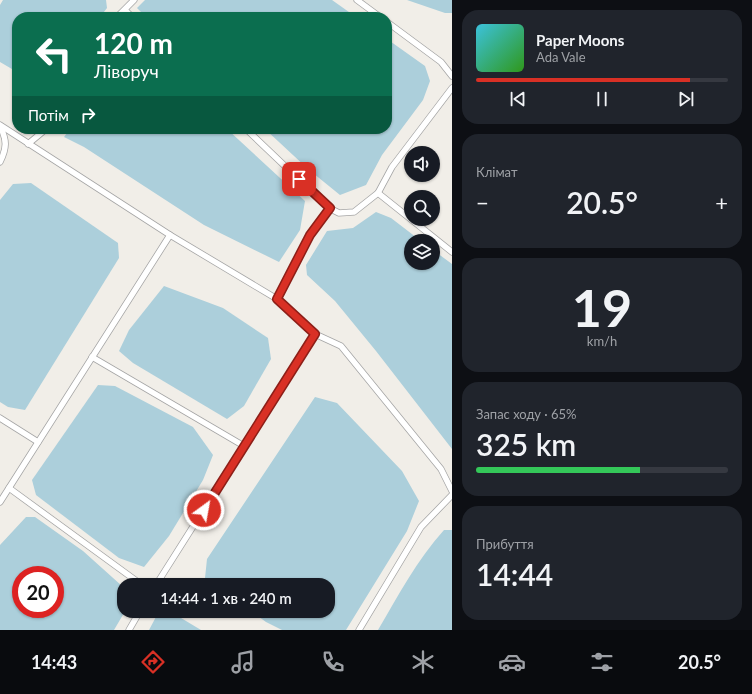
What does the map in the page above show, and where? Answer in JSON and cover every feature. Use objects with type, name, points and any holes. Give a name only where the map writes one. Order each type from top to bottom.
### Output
[{"type":"lane","points":[[123,12],[134,0]]},
{"type":"lane","points":[[357,0],[373,12]]},
{"type":"lane","points":[[392,26],[441,62],[452,76]]},
{"type":"lane","points":[[251,134],[330,208],[339,213],[354,212],[378,193],[392,167],[452,88]]},
{"type":"lane","points":[[0,126],[12,134]]},
{"type":"lane","points":[[0,126],[5,138],[5,152],[0,162]]},
{"type":"lane","points":[[12,134],[170,235],[277,299],[315,334],[341,346],[441,469],[452,491]]},
{"type":"lane","points":[[28,144],[40,134]]},
{"type":"lane","points":[[378,193],[452,252]]},
{"type":"lane","points":[[277,299],[310,235],[330,208]]},
{"type":"lane","points":[[0,502],[170,235]]},
{"type":"lane","points":[[160,578],[315,334]]},
{"type":"lane","points":[[92,357],[244,446]]},
{"type":"lane","points":[[0,418],[38,442]]},
{"type":"lane","points":[[9,488],[132,578]]},
{"type":"lane","points":[[359,630],[421,528],[452,495]]},
{"type":"lane","points":[[129,630],[136,618]]},
{"type":"water","points":[[3,0],[106,0],[107,8],[104,12],[12,12],[12,69],[0,62],[0,5]]},
{"type":"water","points":[[145,0],[332,0],[349,12],[141,12],[137,8]]},
{"type":"water","points":[[407,0],[452,0],[452,13],[445,13]]},
{"type":"water","points":[[392,43],[425,66],[430,81],[423,100],[382,155],[366,185],[340,195],[308,169],[270,134],[392,134]]},
{"type":"water","points":[[66,134],[232,134],[305,201],[300,230],[279,262],[204,225],[84,147],[64,137]]},
{"type":"water","points":[[31,183],[118,243],[119,258],[25,410],[8,407],[0,402],[0,200],[13,184]]},
{"type":"water","points":[[376,212],[391,218],[412,234],[404,234],[404,270],[440,270],[440,255],[452,264],[452,449],[335,301],[307,275],[306,265],[327,231],[353,228]]},
{"type":"water","points":[[164,286],[223,308],[268,338],[271,359],[244,406],[227,419],[133,363],[119,351],[129,330]]},
{"type":"water","points":[[98,385],[115,386],[193,427],[213,455],[203,480],[169,536],[144,567],[119,558],[36,495],[32,480]]},
{"type":"water","points":[[315,397],[337,403],[402,471],[419,501],[407,531],[346,630],[282,630],[261,618],[335,618],[335,578],[205,578],[207,559]]},
{"type":"water","points":[[26,517],[35,517],[83,551],[117,582],[117,618],[121,618],[114,630],[0,630],[0,545]]},
{"type":"water","points":[[444,530],[452,530],[452,630],[378,630],[417,566]]},
{"type":"water","points":[[155,618],[181,618],[201,630],[149,630]]},
{"type":"route","points":[[204,510],[315,334],[277,299],[310,235],[330,208],[299,179]]}]
